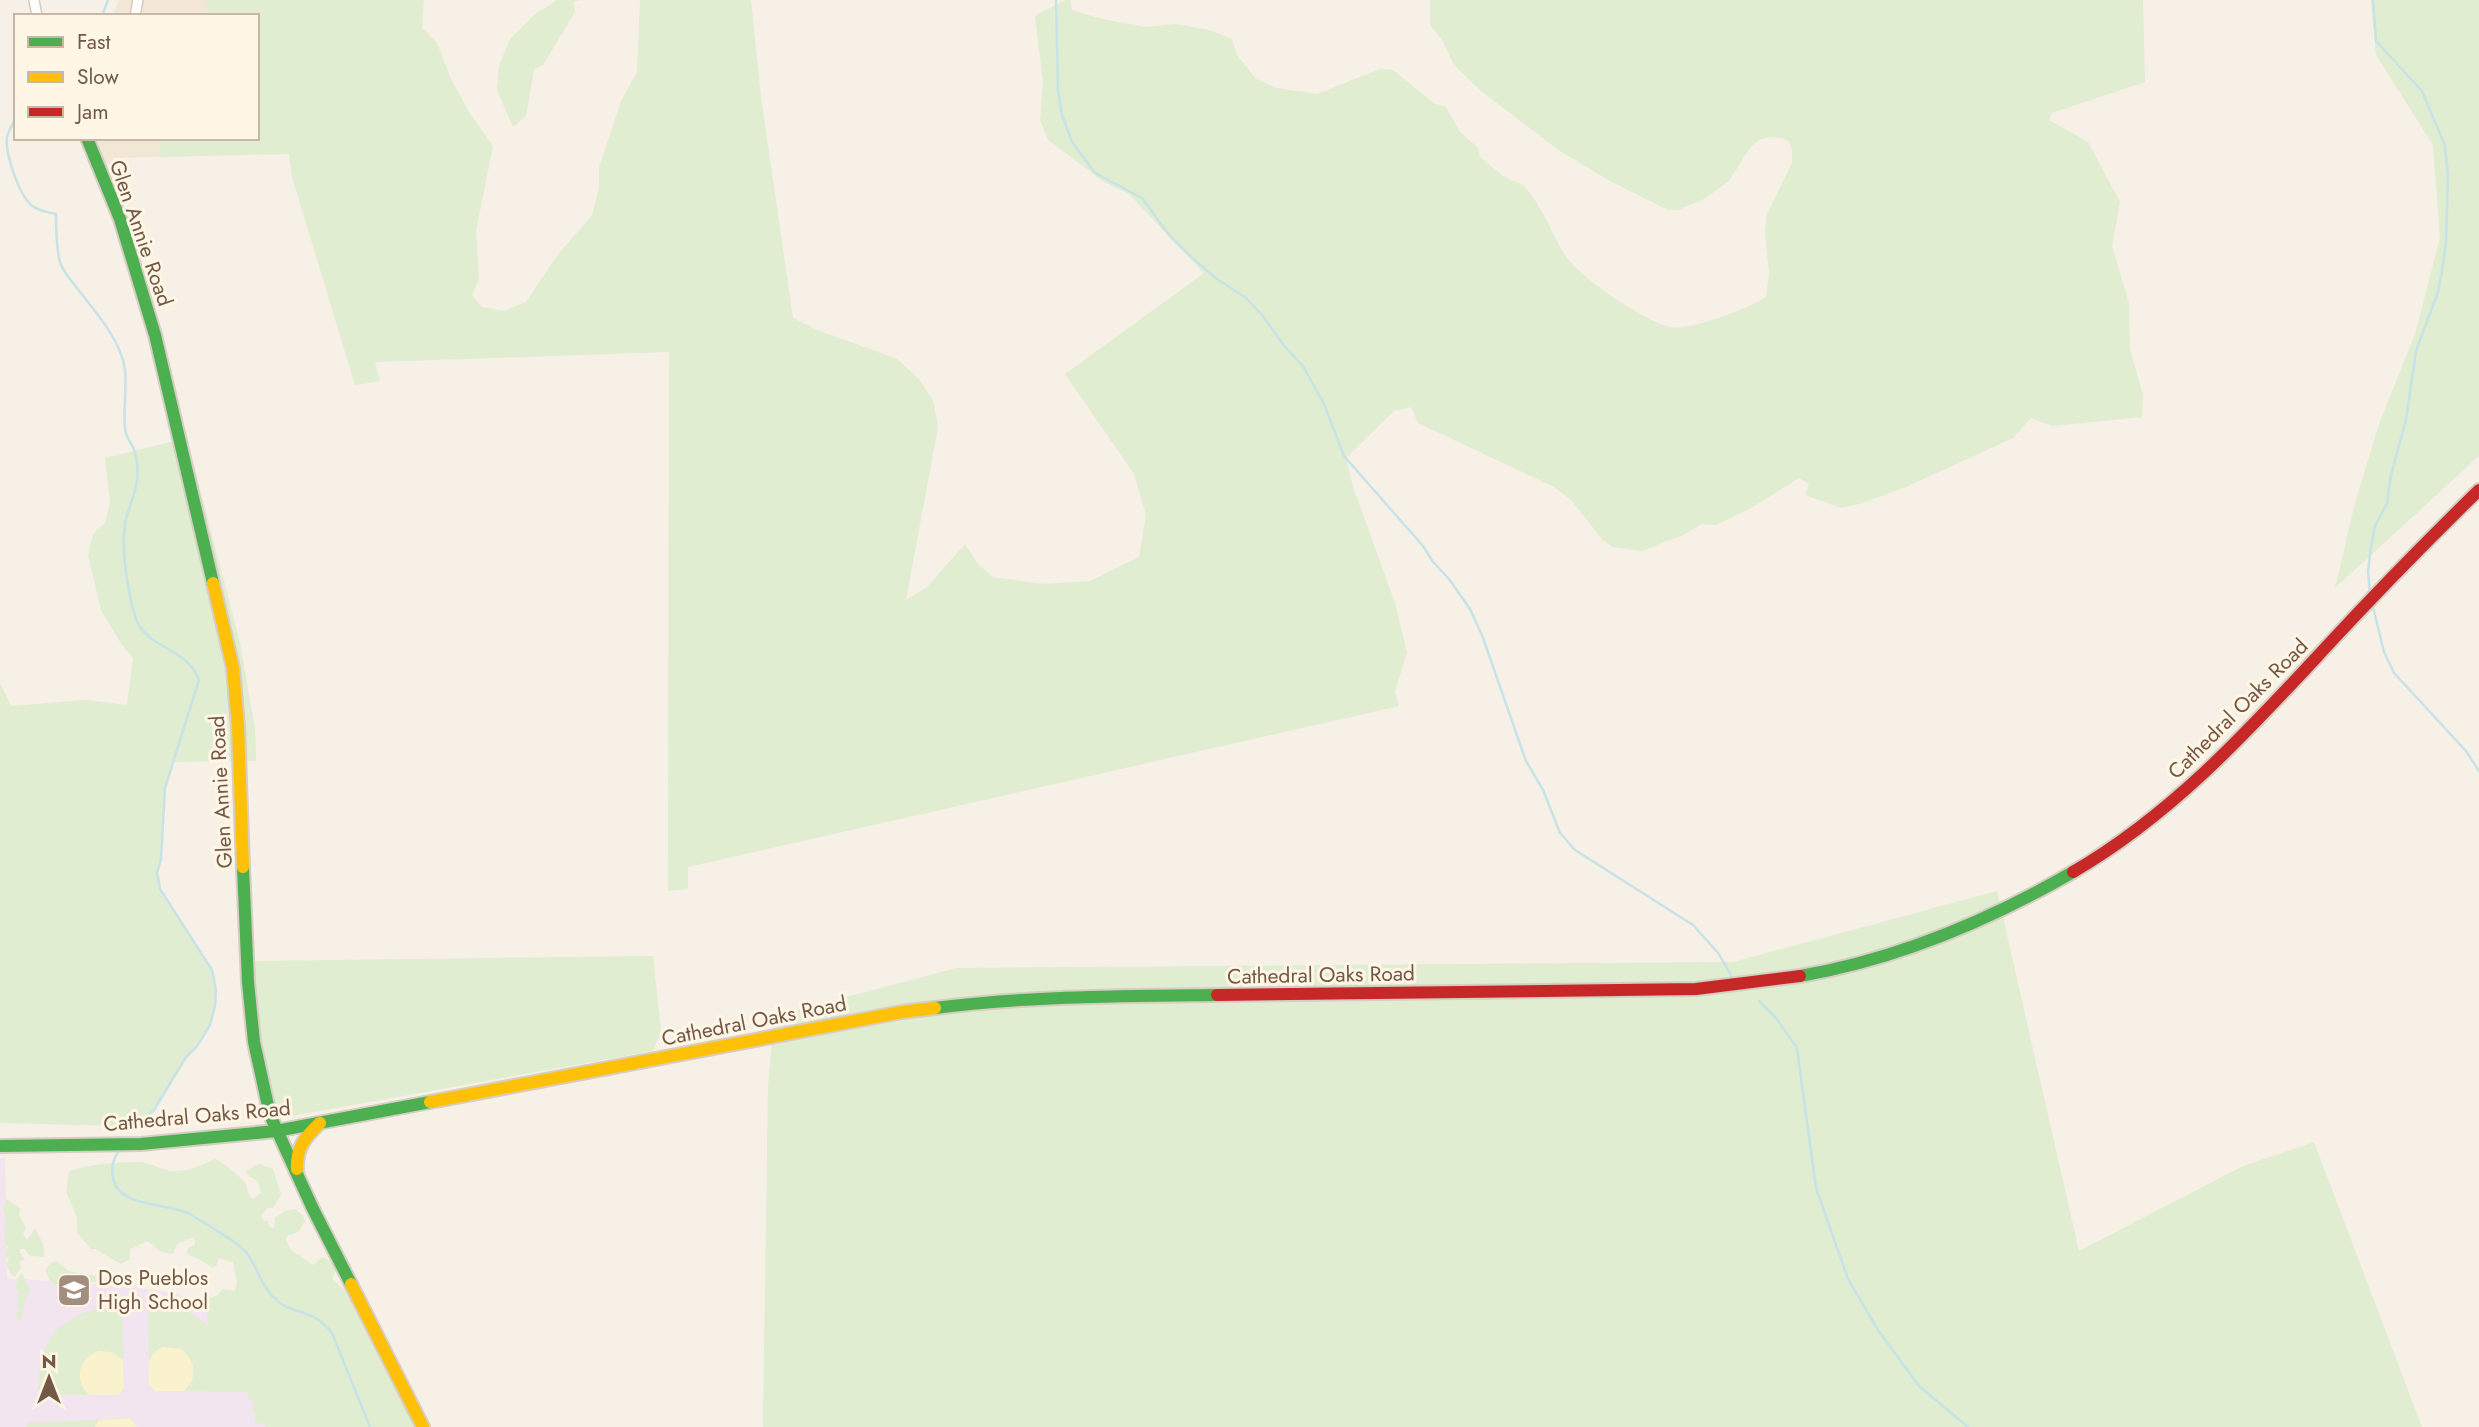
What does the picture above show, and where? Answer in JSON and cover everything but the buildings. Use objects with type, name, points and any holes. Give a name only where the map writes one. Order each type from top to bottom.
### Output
[{"type":"main road","name":"Glen Annie Road","points":[[88,140],[120,219],[155,335],[233,668],[238,726],[248,982],[254,1042],[265,1096],[276,1131],[423,1427]]},
{"type":"main road","name":"Cathedral Oaks Road","points":[[0,1146],[141,1143],[276,1131],[902,1012],[977,1003],[1053,997],[1696,989],[1774,980],[1858,963],[1958,930],[2005,909],[2069,874],[2134,832],[2219,761],[2479,489]]},
{"type":"main road","points":[[298,1177],[296,1151],[303,1139],[321,1123]]},
{"type":"shaded area","points":[[119,0],[207,0],[206,14],[113,14]]},
{"type":"shaded area","points":[[89,140],[160,140],[160,157],[113,158],[113,166],[97,159]]},
{"type":"shaded area","name":"Dos Pueblos High School","points":[[0,1158],[5,1158],[7,1278],[177,1293],[200,1307],[229,1332],[266,1427],[0,1427]]},
{"type":"green space","points":[[207,0],[424,0],[422,28],[437,43],[451,79],[469,112],[493,146],[476,231],[479,278],[472,295],[482,307],[504,311],[526,302],[557,256],[592,215],[599,188],[599,167],[621,101],[637,72],[640,0],[751,0],[761,97],[793,318],[815,329],[897,359],[918,378],[933,400],[938,427],[906,600],[927,587],[965,544],[978,564],[993,577],[1042,584],[1090,581],[1139,557],[1146,515],[1134,474],[1065,374],[1204,273],[1129,194],[1104,182],[1048,140],[1040,120],[1043,82],[1035,16],[1065,0],[1070,0],[1072,10],[1102,19],[1146,27],[1176,24],[1209,30],[1232,39],[1237,55],[1256,79],[1276,88],[1317,94],[1380,69],[1393,70],[1434,103],[1446,107],[1460,132],[1478,148],[1480,157],[1506,178],[1524,186],[1565,255],[1584,275],[1645,316],[1670,327],[1679,327],[1720,318],[1766,297],[1769,274],[1765,230],[1767,214],[1792,163],[1789,142],[1783,138],[1769,137],[1759,140],[1749,149],[1729,181],[1704,199],[1678,210],[1668,210],[1612,182],[1560,151],[1481,91],[1454,65],[1442,40],[1430,25],[1430,0],[2143,0],[2145,82],[2052,113],[2049,120],[2088,142],[2120,202],[2112,246],[2129,303],[2130,349],[2143,395],[2142,417],[2052,426],[2031,418],[2013,438],[1906,487],[1841,508],[1805,495],[1809,484],[1799,478],[1751,508],[1716,525],[1702,524],[1681,536],[1642,551],[1612,547],[1602,539],[1571,500],[1554,487],[1418,423],[1411,407],[1394,411],[1346,458],[1353,487],[1395,603],[1407,653],[1395,691],[1399,706],[688,867],[688,889],[668,891],[669,352],[375,362],[380,381],[355,385],[292,177],[289,154],[160,157],[160,140],[259,140],[259,14],[206,14]]},
{"type":"green space","points":[[557,0],[580,0],[573,2],[575,12],[543,65],[534,69],[526,116],[513,127],[497,90],[499,66],[510,39],[534,15]]},
{"type":"green space","points":[[2371,0],[2479,0],[2479,456],[2335,588],[2355,503],[2379,424],[2415,334],[2440,238],[2433,145],[2376,55]]},
{"type":"green space","points":[[187,438],[240,643],[255,729],[256,761],[173,762],[165,788],[161,859],[157,873],[160,889],[212,970],[216,990],[210,1025],[186,1057],[154,1110],[132,1130],[121,1126],[0,1123],[0,683],[11,706],[86,700],[127,705],[133,658],[101,610],[88,555],[93,534],[105,523],[110,502],[105,458]]},
{"type":"green space","points":[[1997,891],[2079,1251],[2243,1166],[2314,1142],[2422,1427],[763,1427],[768,1086],[774,1016],[957,968],[1733,962]]},
{"type":"green space","points":[[653,956],[661,1031],[653,1051],[292,1116],[279,1109],[273,1101],[253,993],[252,961]]},
{"type":"green space","points":[[215,1159],[232,1170],[246,1184],[253,1199],[261,1193],[258,1181],[248,1176],[246,1171],[259,1164],[273,1169],[281,1195],[273,1208],[267,1208],[261,1216],[263,1220],[268,1221],[269,1227],[274,1228],[275,1218],[285,1211],[295,1209],[303,1215],[305,1221],[300,1229],[286,1239],[290,1249],[313,1265],[322,1257],[336,1264],[332,1279],[347,1292],[382,1354],[417,1427],[265,1427],[264,1424],[255,1423],[255,1413],[251,1409],[254,1401],[249,1400],[247,1392],[155,1391],[149,1386],[148,1298],[181,1306],[209,1326],[208,1299],[218,1295],[222,1289],[235,1291],[237,1282],[233,1262],[219,1258],[217,1265],[212,1268],[186,1253],[189,1247],[195,1245],[194,1237],[177,1244],[173,1254],[161,1252],[148,1241],[130,1249],[130,1259],[121,1264],[96,1249],[91,1249],[77,1233],[77,1217],[66,1192],[69,1172],[95,1165],[129,1162],[178,1171],[195,1168]]},
{"type":"green space","points":[[6,1199],[20,1208],[19,1215],[26,1228],[23,1233],[27,1240],[35,1228],[44,1246],[44,1257],[30,1256],[25,1249],[20,1249],[25,1260],[19,1261],[21,1267],[15,1277],[11,1275],[6,1264],[9,1258],[5,1255],[8,1247],[4,1241],[6,1218],[3,1209]]},
{"type":"green space","points":[[56,1261],[69,1271],[118,1280],[118,1283],[80,1281],[56,1285],[50,1281],[45,1270]]},
{"type":"green space","points":[[22,1273],[30,1291],[21,1321],[16,1313],[19,1310],[19,1293],[15,1287]]},
{"type":"green space","points":[[96,1309],[122,1309],[124,1388],[119,1395],[39,1395],[41,1365],[50,1340],[67,1321]]},
{"type":"green space","points":[[130,1418],[137,1427],[27,1427],[27,1423]]},
{"type":"sand","points":[[163,1347],[181,1349],[190,1359],[192,1381],[184,1391],[155,1391],[149,1386],[151,1358]]},
{"type":"sand","points":[[99,1351],[111,1352],[123,1359],[124,1388],[119,1395],[89,1395],[81,1383],[80,1370],[83,1364],[87,1358]]},
{"type":"sand","points":[[130,1418],[137,1427],[95,1427],[99,1420]]},
{"type":"waterway","points":[[103,14],[108,0]]},
{"type":"waterway","points":[[1056,0],[1058,91],[1062,115],[1072,142],[1095,173],[1142,198],[1169,235],[1191,257],[1246,298],[1303,366],[1324,404],[1344,456],[1423,546],[1470,609],[1482,635],[1526,761],[1543,790],[1560,833],[1575,850],[1693,925],[1719,954],[1733,979]]},
{"type":"waterway","points":[[2370,593],[2368,571],[2375,526],[2387,503],[2391,475],[2406,420],[2416,351],[2438,292],[2442,271],[2446,242],[2448,175],[2445,146],[2422,91],[2376,41],[2373,0]]},
{"type":"waterway","points":[[14,122],[8,133],[7,145],[18,183],[31,205],[56,214],[57,244],[62,266],[108,329],[123,360],[125,428],[135,452],[137,469],[136,485],[124,535],[126,572],[136,619],[141,629],[157,643],[186,661],[199,680],[165,788],[161,859],[157,873],[160,889],[212,970],[216,990],[215,1006],[210,1025],[197,1046],[186,1057],[154,1110],[140,1124]]},
{"type":"waterway","points":[[2372,603],[2384,652],[2394,673],[2466,751],[2479,771]]},
{"type":"waterway","points":[[1759,1001],[1776,1018],[1797,1048],[1816,1188],[1848,1279],[1878,1330],[1919,1386],[1968,1427]]},
{"type":"waterway","points":[[118,1152],[112,1175],[117,1187],[124,1194],[144,1203],[188,1213],[229,1238],[247,1253],[265,1286],[279,1303],[317,1319],[332,1333],[370,1427]]},
{"type":"traffic: fast","points":[[88,140],[120,219],[155,335],[213,583]]},
{"type":"traffic: fast","points":[[243,867],[248,982],[254,1042],[270,1115],[351,1284]]},
{"type":"traffic: fast","points":[[1800,976],[1907,949],[2008,907],[2073,872]]},
{"type":"traffic: fast","points":[[935,1008],[1041,999],[1217,995]]},
{"type":"traffic: fast","points":[[0,1146],[141,1144],[276,1131],[430,1102]]},
{"type":"traffic: slow","points":[[213,583],[233,668],[243,867]]},
{"type":"traffic: slow","points":[[430,1102],[902,1012],[935,1008]]},
{"type":"traffic: slow","points":[[297,1169],[302,1143],[320,1123]]},
{"type":"traffic: slow","points":[[351,1284],[423,1427]]},
{"type":"traffic: jam","points":[[2073,872],[2144,824],[2208,769],[2479,490]]},
{"type":"traffic: jam","points":[[1217,995],[1696,989],[1800,976]]},
{"type":"place","name":"Dos Pueblos High School","points":[[74,1290]]}]
